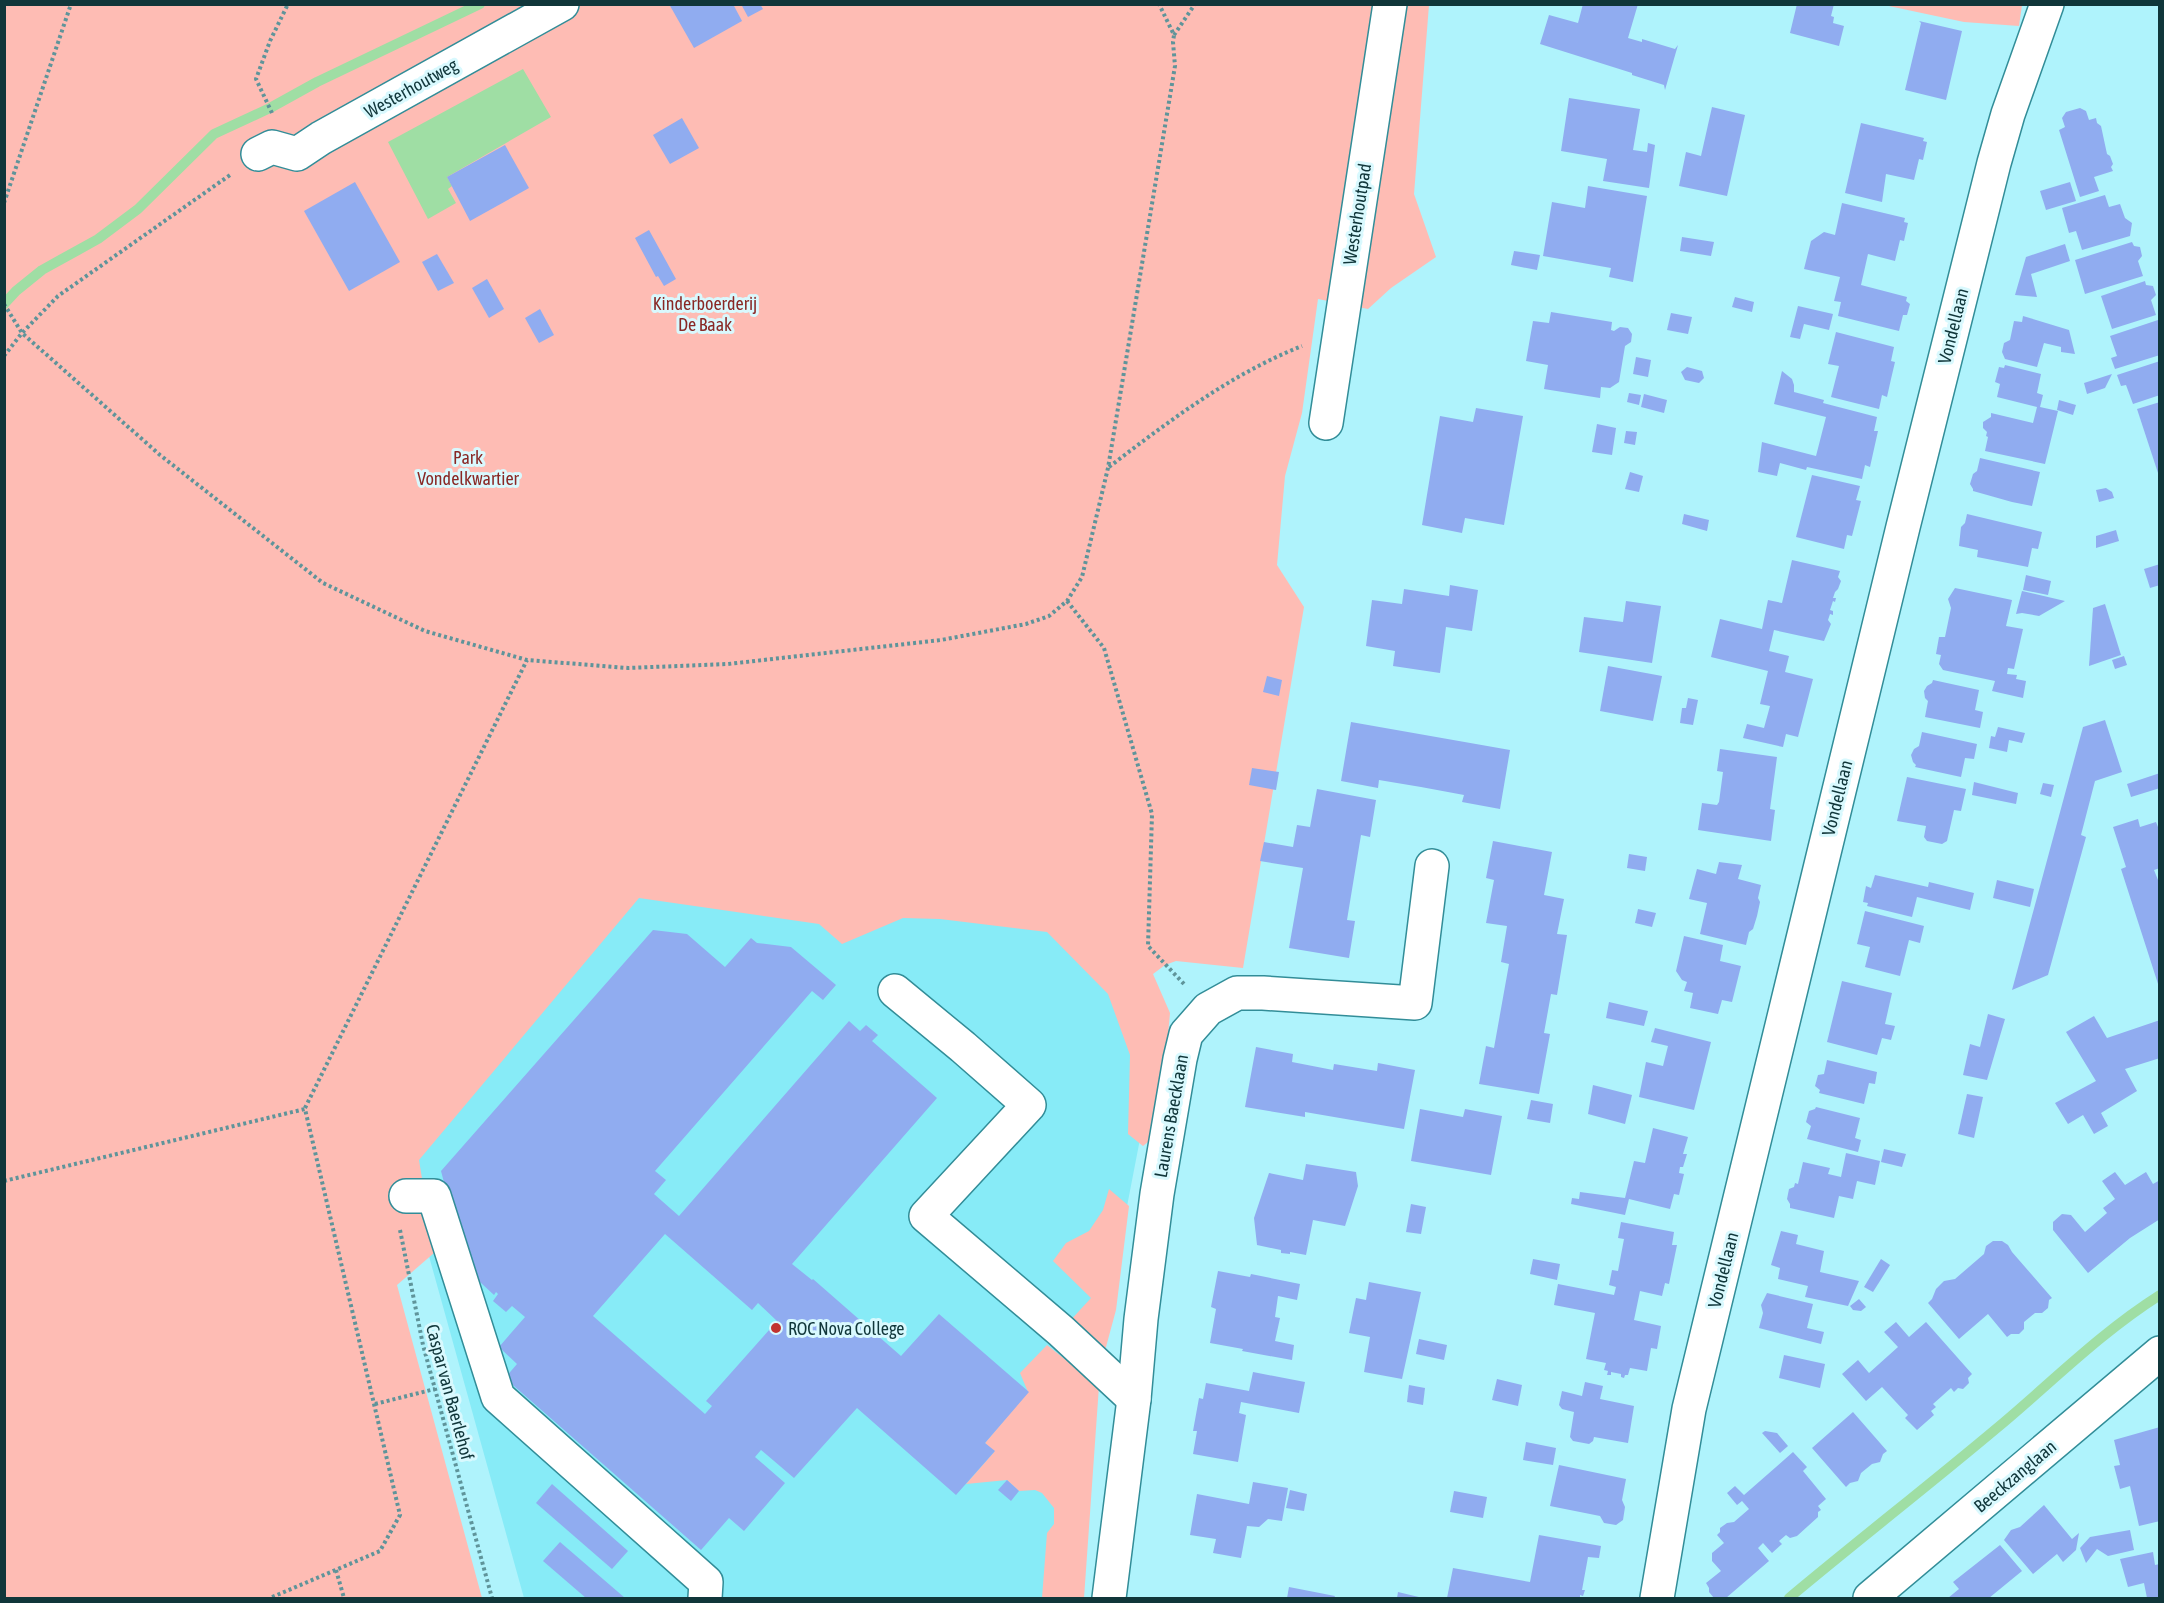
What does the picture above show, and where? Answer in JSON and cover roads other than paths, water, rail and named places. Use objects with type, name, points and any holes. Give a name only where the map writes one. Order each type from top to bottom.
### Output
[{"type":"street","name":"Westerhoutweg","points":[[265,151],[297,154],[321,138],[562,4]]},
{"type":"street","name":"Westerhoutpad","points":[[1326,423],[1390,4]]},
{"type":"street","name":"Vondellaan","points":[[1657,1599],[1689,1409],[1895,561],[1994,163],[2008,114],[2047,4]]},
{"type":"street","name":"Laurens Baecklaan","points":[[1109,1599],[1157,1194],[1186,1034],[1208,1010],[1238,993],[1415,1003],[1432,866]]},
{"type":"street","points":[[895,991],[1029,1106],[926,1216],[1061,1331],[1134,1399]]},
{"type":"street","points":[[406,1196],[434,1196],[498,1397],[706,1582],[705,1599]]},
{"type":"street","name":"Beeckzanglaan","points":[[1870,1599],[2160,1353]]},
{"type":"waterway","points":[[4,304],[42,270],[98,239],[138,209],[214,134],[480,4]]},
{"type":"waterway","points":[[1789,1598],[1997,1428],[2096,1342],[2160,1295]]},
{"type":"place","name":"ROC Nova College","points":[[776,1328]]},
{"type":"park label","name":"Kinderboerderij De Baak","points":[[705,313]]},
{"type":"park label","name":"Park Vondelkwartier","points":[[468,467]]}]
